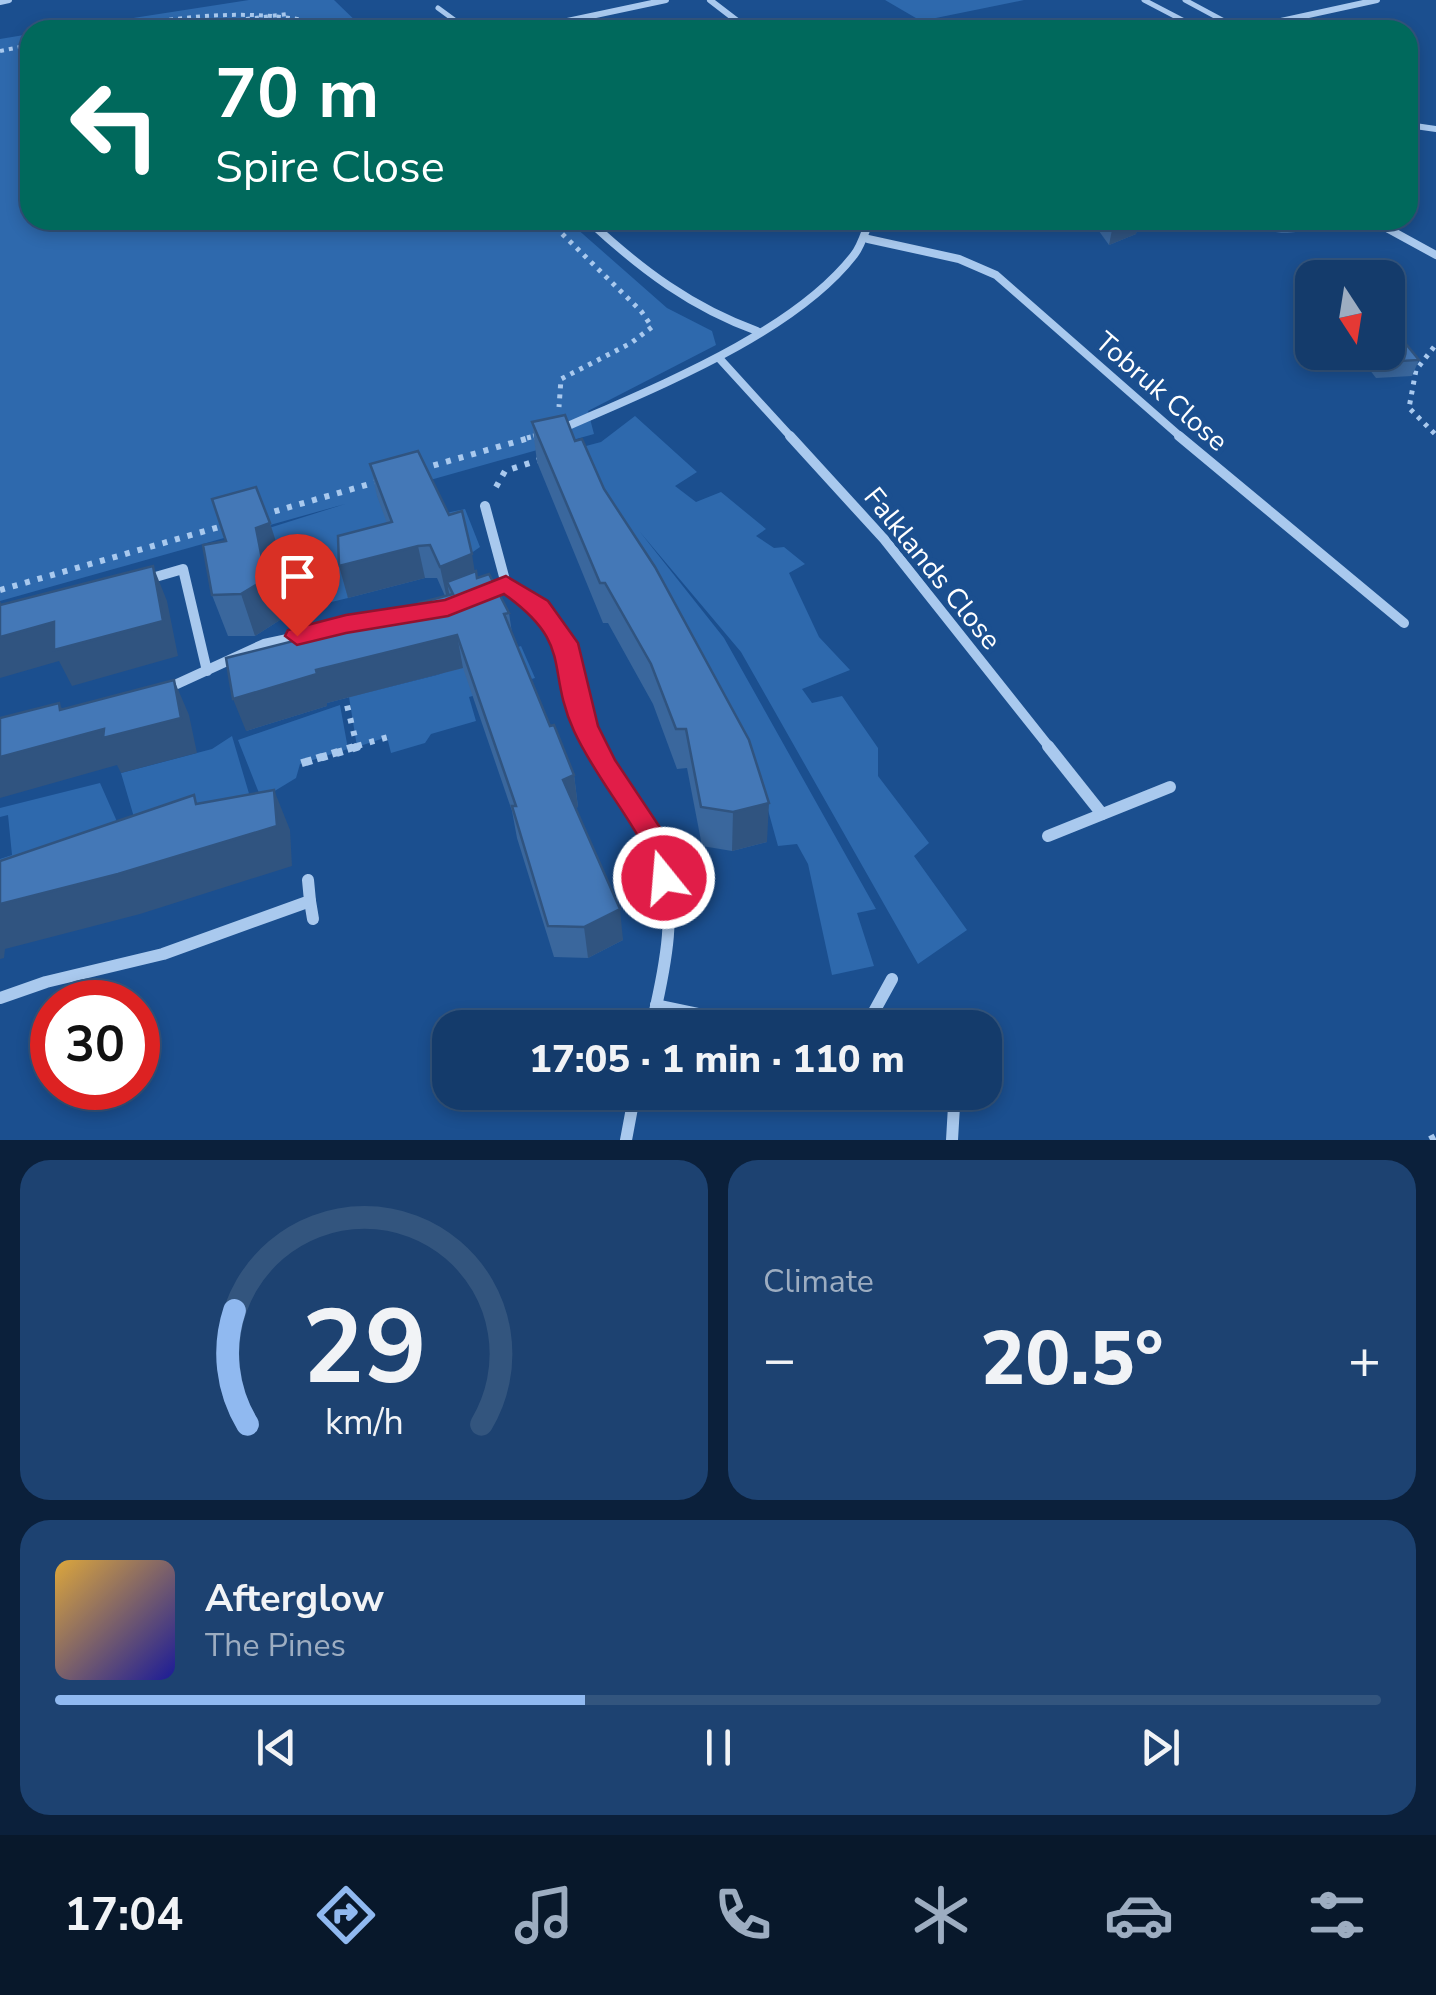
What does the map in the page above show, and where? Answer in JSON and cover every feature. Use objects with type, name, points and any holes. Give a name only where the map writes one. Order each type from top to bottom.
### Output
[{"type":"street","points":[[0,2],[9,0]]},
{"type":"street","points":[[583,20],[666,0]]},
{"type":"street","points":[[710,0],[736,20]]},
{"type":"street","points":[[1286,20],[1377,0]]},
{"type":"street","points":[[600,230],[640,270],[672,294],[719,318],[757,331]]},
{"type":"street","points":[[559,430],[719,358],[805,301],[838,273],[868,238],[869,230]]},
{"type":"street","points":[[1390,230],[1436,255]]},
{"type":"street","name":"Tobruk Close","points":[[868,238],[959,259],[996,275],[1128,394],[1404,624]]},
{"type":"street","name":"Falklands Close","points":[[719,358],[884,538],[1102,814]]},
{"type":"street","points":[[484,506],[506,584],[539,607],[566,643],[585,726],[606,768],[658,844],[670,913],[655,1010]]},
{"type":"street","points":[[132,584],[182,569],[208,672]]},
{"type":"street","points":[[492,590],[506,584]]},
{"type":"street","points":[[160,691],[264,644],[414,613]]},
{"type":"street","points":[[1048,836],[1170,786]]},
{"type":"street","points":[[308,880],[313,919]]},
{"type":"street","points":[[0,998],[46,982],[163,954],[310,901]]},
{"type":"street","points":[[875,1010],[892,979]]},
{"type":"street","points":[[656,1005],[680,1010]]},
{"type":"street","points":[[626,1140],[632,1110]]},
{"type":"street","points":[[952,1140],[954,1110]]},
{"type":"lane","points":[[1144,0],[1182,20]]},
{"type":"lane","points":[[1185,0],[1222,20]]},
{"type":"lane","points":[[438,8],[454,20]]},
{"type":"path","points":[[161,20],[227,8],[299,13],[319,20]]},
{"type":"path","points":[[246,20],[299,13]]},
{"type":"path","points":[[484,506],[505,471],[562,453],[561,379],[575,368],[640,339],[652,327],[641,311],[558,230]]},
{"type":"path","points":[[1434,347],[1416,370],[1410,408],[1436,435]]},
{"type":"path","points":[[410,472],[559,430]]},
{"type":"path","points":[[261,515],[391,478]]},
{"type":"path","points":[[0,590],[242,520]]},
{"type":"path","points":[[341,679],[353,730],[357,747],[299,764],[388,737]]},
{"type":"shaded area","points":[[249,0],[334,0],[355,20],[120,20]]},
{"type":"shaded area","points":[[885,0],[1024,0],[926,20]]},
{"type":"shaded area","points":[[20,36],[20,230],[578,230],[667,308],[712,331],[716,345],[588,411],[594,434],[377,495],[389,525],[465,509],[480,547],[470,554],[346,569],[348,598],[286,613],[277,571],[287,567],[269,528],[345,504],[0,601],[0,39]]},
{"type":"shaded area","points":[[635,416],[697,472],[675,486],[696,502],[721,492],[766,529],[756,536],[774,548],[784,547],[805,564],[789,573],[819,637],[850,670],[802,689],[812,703],[842,696],[878,748],[878,776],[929,843],[914,856],[967,930],[918,964],[741,652],[640,532],[724,638],[876,909],[857,913],[874,966],[832,975],[808,864],[797,844],[778,846],[761,785],[571,450],[601,442]]},
{"type":"shaded area","points":[[521,646],[535,678],[469,697],[476,721],[431,734],[425,743],[391,753],[387,737],[357,747],[349,697],[437,675]]},
{"type":"shaded area","points":[[340,705],[348,749],[300,764],[296,778],[273,792],[259,793],[238,740]]},
{"type":"shaded area","points":[[232,736],[258,824],[146,858],[121,773],[212,749]]},
{"type":"shaded area","points":[[100,783],[130,851],[0,902],[0,859],[12,855],[8,815],[0,817],[0,808]]},
{"type":"building","points":[[1405,343],[1419,360],[1405,361]]},
{"type":"building","points":[[565,415],[575,441],[582,439],[604,489],[655,567],[749,740],[769,803],[733,812],[701,807],[686,729],[676,729],[651,664],[605,583],[600,583],[532,422]]},
{"type":"building","points":[[418,451],[449,515],[462,511],[472,554],[440,567],[430,545],[418,546],[339,566],[338,536],[392,522],[370,464]]},
{"type":"building","points":[[256,487],[270,523],[256,528],[266,579],[241,594],[212,595],[203,545],[226,541],[212,499]]},
{"type":"building","points":[[153,566],[163,621],[54,650],[54,622],[0,637],[0,605]]},
{"type":"building","points":[[476,571],[477,578],[489,574],[509,613],[504,614],[574,775],[563,780],[620,909],[584,927],[548,926],[512,806],[516,806],[457,635],[316,670],[317,674],[233,699],[226,658],[420,609],[419,603],[453,594],[447,582]]},
{"type":"building","points":[[174,680],[181,718],[103,738],[104,729],[0,757],[0,718],[59,703],[60,710]]},
{"type":"building","points":[[274,790],[277,826],[118,874],[0,904],[0,861],[194,795],[196,804]]},
{"type":"route","points":[[297,636],[448,608],[506,584],[539,607],[566,643],[585,726],[606,768],[658,844],[664,878]]}]
